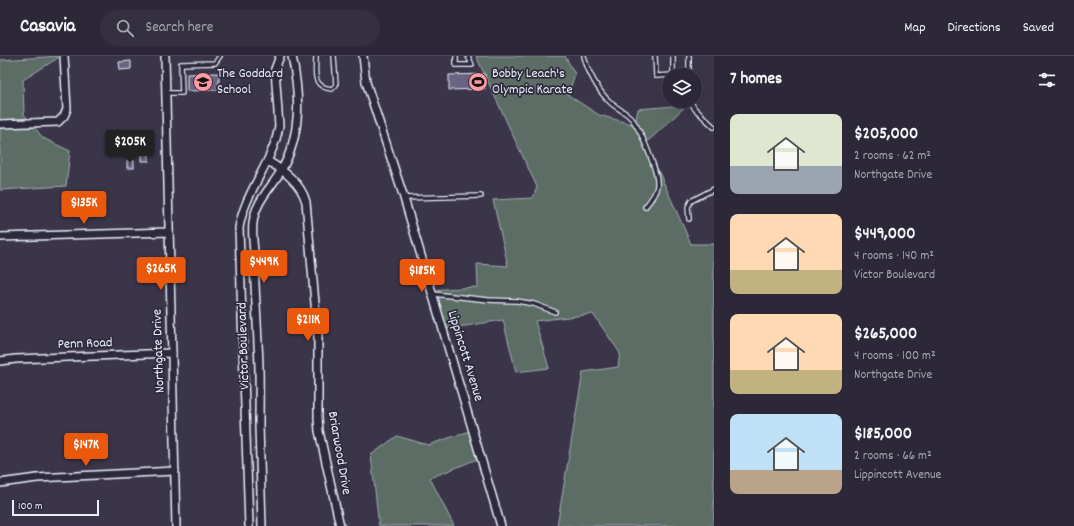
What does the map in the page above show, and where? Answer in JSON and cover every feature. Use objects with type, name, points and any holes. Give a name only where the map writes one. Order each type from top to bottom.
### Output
[{"type":"street","points":[[0,124],[58,122],[64,116],[67,109],[64,56]]},
{"type":"street","name":"Northgate Drive","points":[[165,56],[176,526]]},
{"type":"street","name":"Victor Boulevard","points":[[249,526],[239,228],[247,199],[271,154],[279,126],[275,69],[280,56]]},
{"type":"street","name":"Victor Boulevard","points":[[262,526],[258,346],[253,222],[262,198],[282,170],[297,130],[298,119],[296,76],[292,56]]},
{"type":"street","name":"Lippincott Avenue","points":[[363,56],[366,82],[404,198],[501,526]]},
{"type":"street","name":"Briarwood Drive","points":[[268,160],[282,170],[300,188],[304,194],[306,202],[318,337],[319,431],[340,526]]},
{"type":"street","points":[[0,237],[169,232]]},
{"type":"street","name":"Penn Road","points":[[0,362],[16,359],[172,353]]},
{"type":"street","points":[[0,483],[37,478],[175,471]]},
{"type":"lane","points":[[166,93],[182,93],[181,64],[215,63],[220,56]]},
{"type":"lane","points":[[316,56],[317,83],[327,89],[332,89],[336,85],[334,56]]},
{"type":"lane","points":[[456,56],[456,65],[472,65],[468,56]]},
{"type":"lane","points":[[584,56],[589,73],[610,102],[632,118],[648,150],[656,173],[657,182],[654,195],[645,207]]},
{"type":"lane","points":[[655,56],[656,76],[673,75],[673,56]]},
{"type":"lane","points":[[688,68],[689,56]]},
{"type":"lane","points":[[694,108],[714,127]]},
{"type":"lane","points":[[689,219],[688,207],[691,201],[714,188]]},
{"type":"lane","points":[[404,198],[481,196]]},
{"type":"lane","points":[[433,294],[488,300],[517,301],[534,304],[555,312]]},
{"type":"green space","points":[[61,56],[23,80],[24,114],[43,138],[70,151],[66,186],[0,190],[0,60]]},
{"type":"green space","points":[[476,56],[565,56],[575,74],[568,95],[599,115],[635,125],[638,109],[662,107],[684,108],[646,143],[691,244],[714,244],[714,526],[557,526],[583,372],[618,367],[620,353],[593,314],[535,321],[549,368],[516,372],[503,320],[440,330],[428,290],[478,287],[477,264],[508,266],[493,200],[533,198],[537,187]]},
{"type":"green space","points":[[470,431],[480,458],[430,478],[454,526],[379,526],[371,455],[397,436],[428,445]]},
{"type":"building","points":[[131,61],[131,69],[120,70],[119,62]]},
{"type":"building","name":"The Goddard School","points":[[219,73],[219,90],[187,91],[187,74]]},
{"type":"building","points":[[485,74],[485,89],[449,90],[449,75]]},
{"type":"building","points":[[142,144],[149,144],[149,161],[142,161]]},
{"type":"building","points":[[127,161],[134,161],[134,168],[127,168]]},
{"type":"place","name":"The Goddard School","points":[[203,82]]},
{"type":"place","name":"Bobby Leach's Olympic Karate","points":[[478,82]]}]
